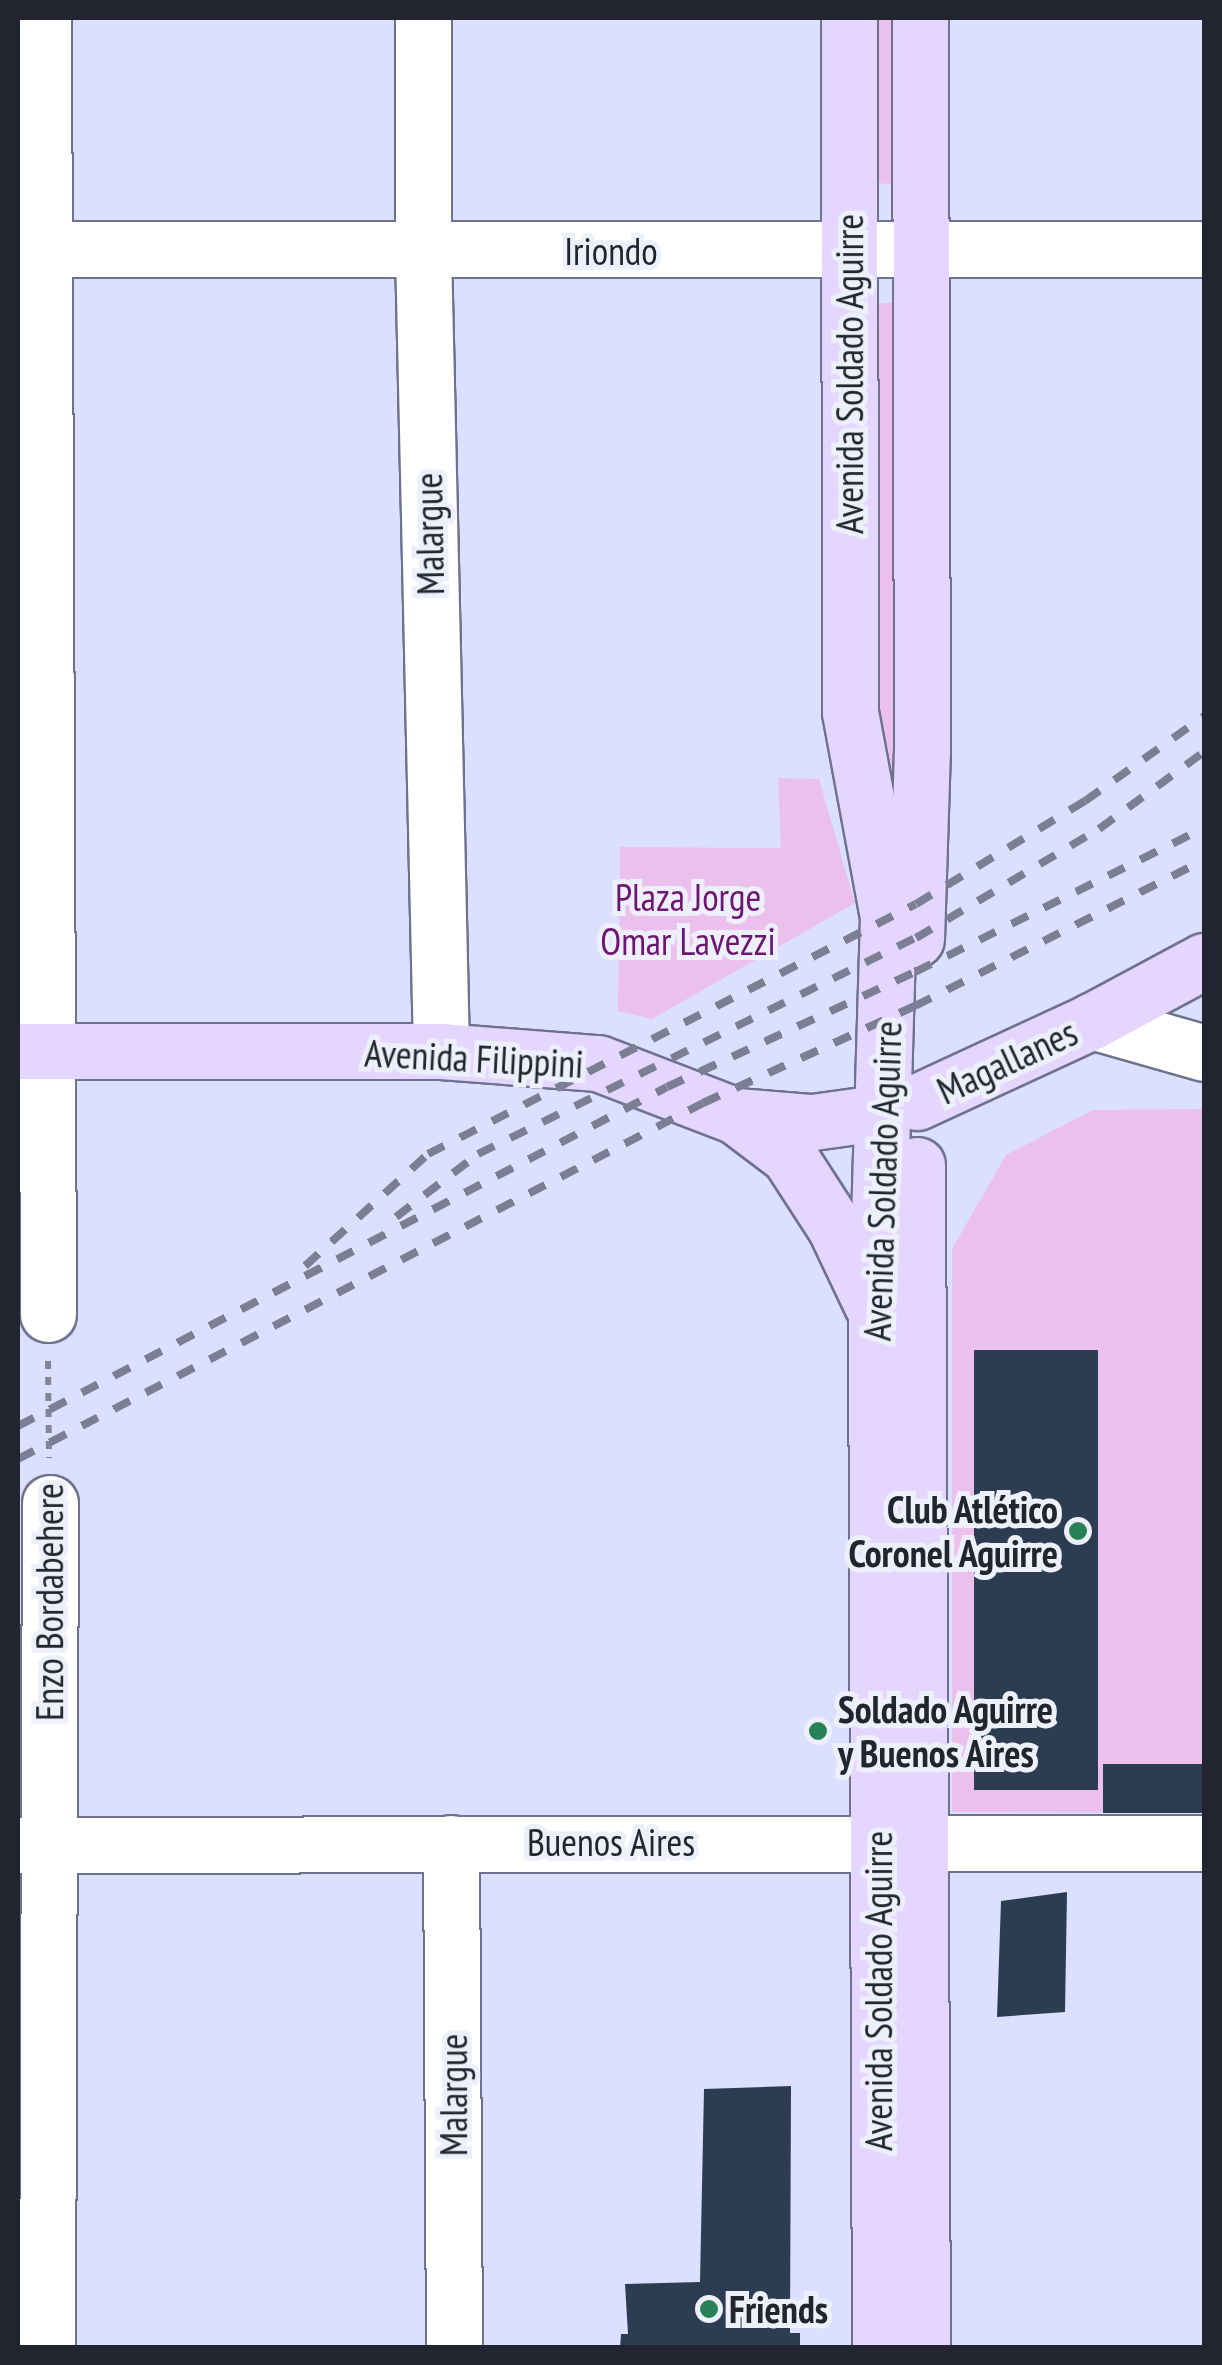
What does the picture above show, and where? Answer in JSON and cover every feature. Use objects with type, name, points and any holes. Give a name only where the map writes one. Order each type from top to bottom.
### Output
[{"type":"main road","name":"Avenida Soldado Aguirre","points":[[849,18],[850,712],[888,917],[900,1107],[876,1312],[922,2348]]},
{"type":"main road","name":"Avenida Soldado Aguirre","points":[[880,2348],[899,1840],[900,1107],[921,252],[920,18]]},
{"type":"main road","name":"Magallanes","points":[[736,1116],[813,1122],[900,1107],[1092,1021],[1204,961]]},
{"type":"main road","name":"Avenida Filippini","points":[[32,1050],[441,1051],[598,1063],[736,1116],[790,1156],[835,1227],[876,1312]]},
{"type":"street","points":[[43,18],[30,249],[32,1050],[48,1314]]},
{"type":"street","name":"Malargue","points":[[424,18],[423,251],[441,1051]]},
{"type":"street","name":"Iriondo","points":[[30,249],[1204,249]]},
{"type":"street","points":[[1092,1021],[1204,1053]]},
{"type":"street","name":"Enzo Bordabehere","points":[[47,2348],[33,1845],[50,1503]]},
{"type":"street","name":"Malargue","points":[[452,1842],[454,2348]]},
{"type":"street","name":"Buenos Aires","points":[[33,1845],[1204,1842]]},
{"type":"path","name":"Enzo Bordabehere","points":[[48,1314],[50,1503]]},
{"type":"green space","points":[[872,18],[902,18],[894,183],[881,184],[873,172]]},
{"type":"green space","points":[[879,303],[896,303],[903,887],[871,750],[871,314]]},
{"type":"green space","name":"Plaza Jorge Omar Lavezzi","points":[[778,778],[819,779],[855,903],[652,1019],[618,1011],[620,847],[781,848]]},
{"type":"green space","name":"Club Atlético Coronel Aguirre","points":[[1204,1109],[1204,1813],[952,1812],[952,1249],[1006,1155],[1093,1110]]},
{"type":"building","points":[[974,1350],[1098,1350],[1098,1790],[974,1790]]},
{"type":"building","points":[[1103,1764],[1204,1764],[1204,1813],[1103,1813]]},
{"type":"building","points":[[1067,1892],[1065,2012],[997,2017],[1001,1901]]},
{"type":"building","points":[[791,2086],[790,2333],[800,2333],[800,2348],[620,2348],[621,2334],[628,2334],[625,2284],[700,2282],[704,2089]]},
{"type":"railway","points":[[305,1266],[428,1154],[916,904],[1085,801],[1204,716]]},
{"type":"railway","points":[[396,1217],[478,1154],[916,938],[1099,829],[1204,752]]},
{"type":"railway","points":[[18,1426],[667,1087],[915,972],[1204,828]]},
{"type":"railway","points":[[18,1459],[703,1103],[915,1006],[1204,860]]},
{"type":"place","name":"Club Atlético Coronel Aguirre","points":[[1078,1531]]},
{"type":"place","name":"Soldado Aguirre y Buenos Aires","points":[[818,1731]]},
{"type":"place","name":"Friends","points":[[709,2309]]}]
